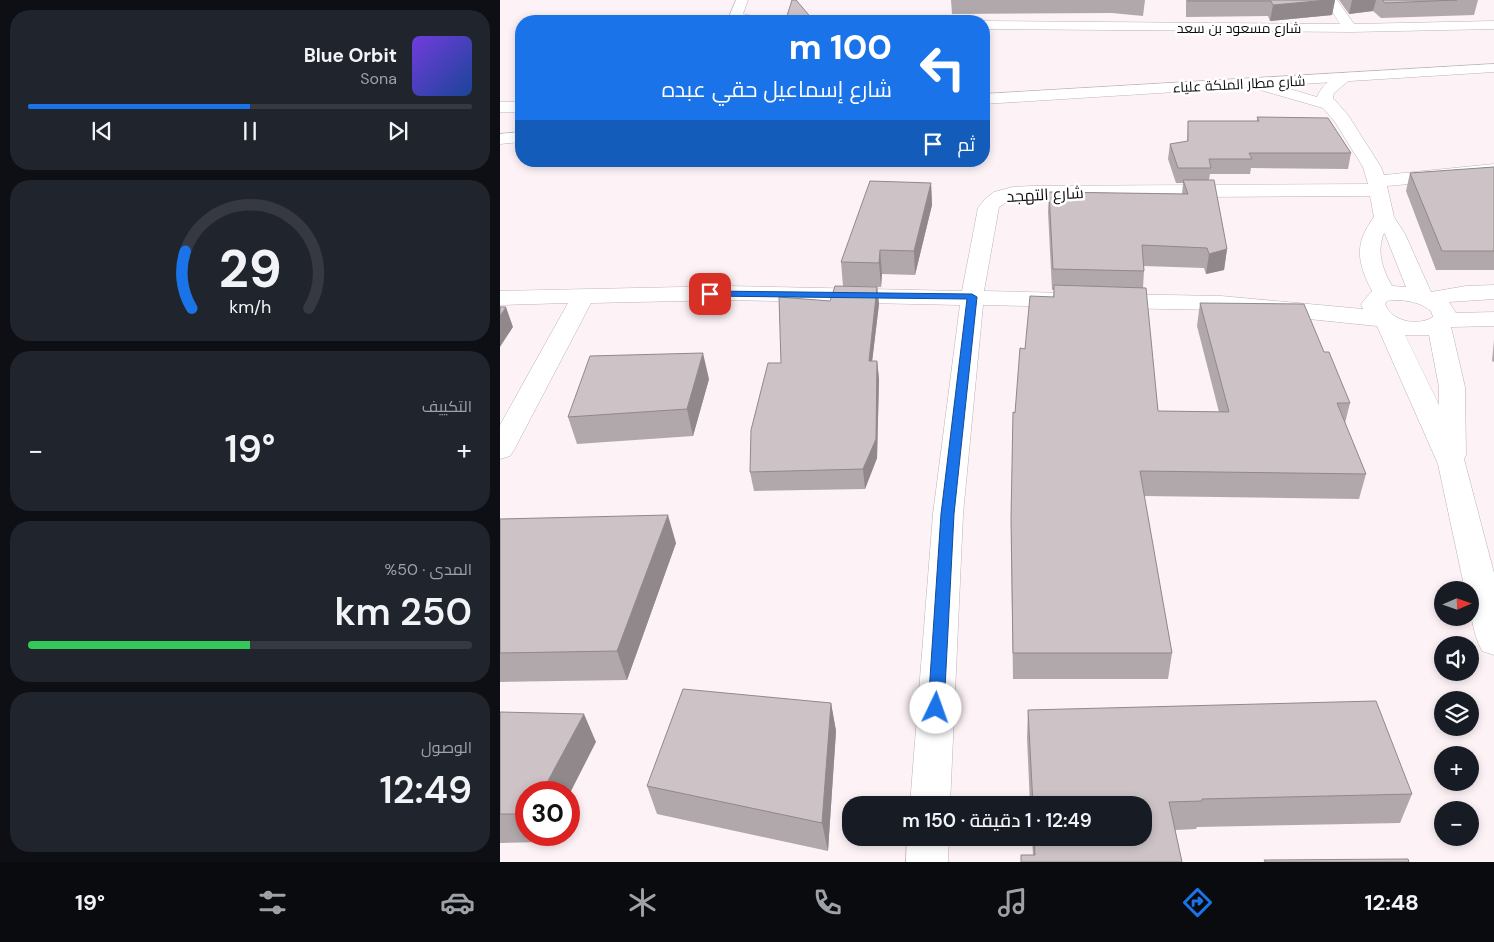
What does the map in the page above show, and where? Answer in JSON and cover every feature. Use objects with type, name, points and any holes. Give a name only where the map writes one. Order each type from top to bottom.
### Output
[{"type":"main road","points":[[737,15],[742,0]]},
{"type":"main road","points":[[1332,0],[1350,28]]},
{"type":"main road","name":"شارع مسعود بن سعد","points":[[990,25],[1350,28],[1494,24]]},
{"type":"main road","name":"شارع مطار الملكة علياء","points":[[990,86],[1494,57]]},
{"type":"main road","name":"شارع مطار الملكة علياء","points":[[990,99],[1494,68]]},
{"type":"main road","points":[[1344,78],[1327,91],[1325,98],[1342,119],[1366,155],[1395,234],[1425,298]]},
{"type":"main road","points":[[1255,84],[1329,105]]},
{"type":"main road","points":[[500,94],[515,94]]},
{"type":"main road","points":[[500,107],[515,106]]},
{"type":"main road","points":[[500,122],[515,122]]},
{"type":"main road","points":[[500,139],[515,138]]},
{"type":"main road","name":"شارع التهجد","points":[[931,796],[948,514],[972,297],[988,208],[991,202],[998,196],[1032,192],[1380,196],[1494,170]]},
{"type":"main road","points":[[1380,196],[1375,228],[1369,245],[1374,274],[1383,308],[1452,464],[1494,641]]},
{"type":"main road","points":[[1425,298],[1466,292],[1494,292]]},
{"type":"main road","points":[[500,298],[582,298],[728,293],[972,297],[1383,308],[1402,293],[1425,298],[1441,307],[1446,314],[1442,323],[1452,387],[1452,464]]},
{"type":"main road","points":[[500,450],[582,298]]},
{"type":"main road","points":[[1383,308],[1400,326],[1414,329],[1428,329],[1442,323],[1494,319]]},
{"type":"main road","points":[[927,862],[928,846]]},
{"type":"building","points":[[792,0],[796,0],[809,15],[787,15]]},
{"type":"building","points":[[1188,0],[1328,0],[1273,5],[1271,1]]},
{"type":"building","points":[[1382,0],[1457,0],[1385,3]]},
{"type":"building","points":[[1257,117],[1328,118],[1351,153],[1249,153],[1252,159],[1209,159],[1211,168],[1178,168],[1170,144],[1188,141],[1188,121],[1259,121]]},
{"type":"building","points":[[1494,167],[1494,251],[1442,251],[1410,173]]},
{"type":"building","points":[[1183,180],[1214,180],[1227,249],[1209,254],[1207,248],[1142,245],[1144,271],[1053,269],[1049,192],[1188,194]]},
{"type":"building","points":[[870,181],[931,183],[914,251],[880,250],[879,263],[841,262]]},
{"type":"building","points":[[1054,285],[1146,288],[1158,411],[1229,412],[1200,303],[1304,304],[1324,352],[1329,352],[1350,403],[1337,403],[1366,474],[1140,471],[1172,653],[1013,653],[1011,519],[1013,412],[1015,413],[1020,348],[1025,349],[1030,296],[1054,297]]},
{"type":"building","points":[[835,286],[877,287],[869,361],[877,361],[876,439],[863,469],[750,472],[751,430],[768,363],[781,363],[779,297],[830,301]]},
{"type":"building","points":[[500,307],[506,307],[500,316]]},
{"type":"building","points":[[703,353],[687,409],[568,417],[590,356]]},
{"type":"building","points":[[668,515],[617,651],[500,653],[500,519]]},
{"type":"building","points":[[683,689],[831,703],[822,823],[647,786]]},
{"type":"building","points":[[1376,701],[1412,794],[1202,799],[1202,801],[1169,802],[1182,862],[1021,862],[1021,855],[1035,855],[1034,846],[1152,846],[1152,796],[1033,796],[1028,710]]},
{"type":"building","points":[[500,712],[584,714],[548,781],[515,781],[515,814],[500,814]]},
{"type":"building","points":[[1408,859],[1409,862],[1265,862],[1264,860]]},
{"type":"route","points":[[710,294],[972,297],[948,514],[936,708]]}]
